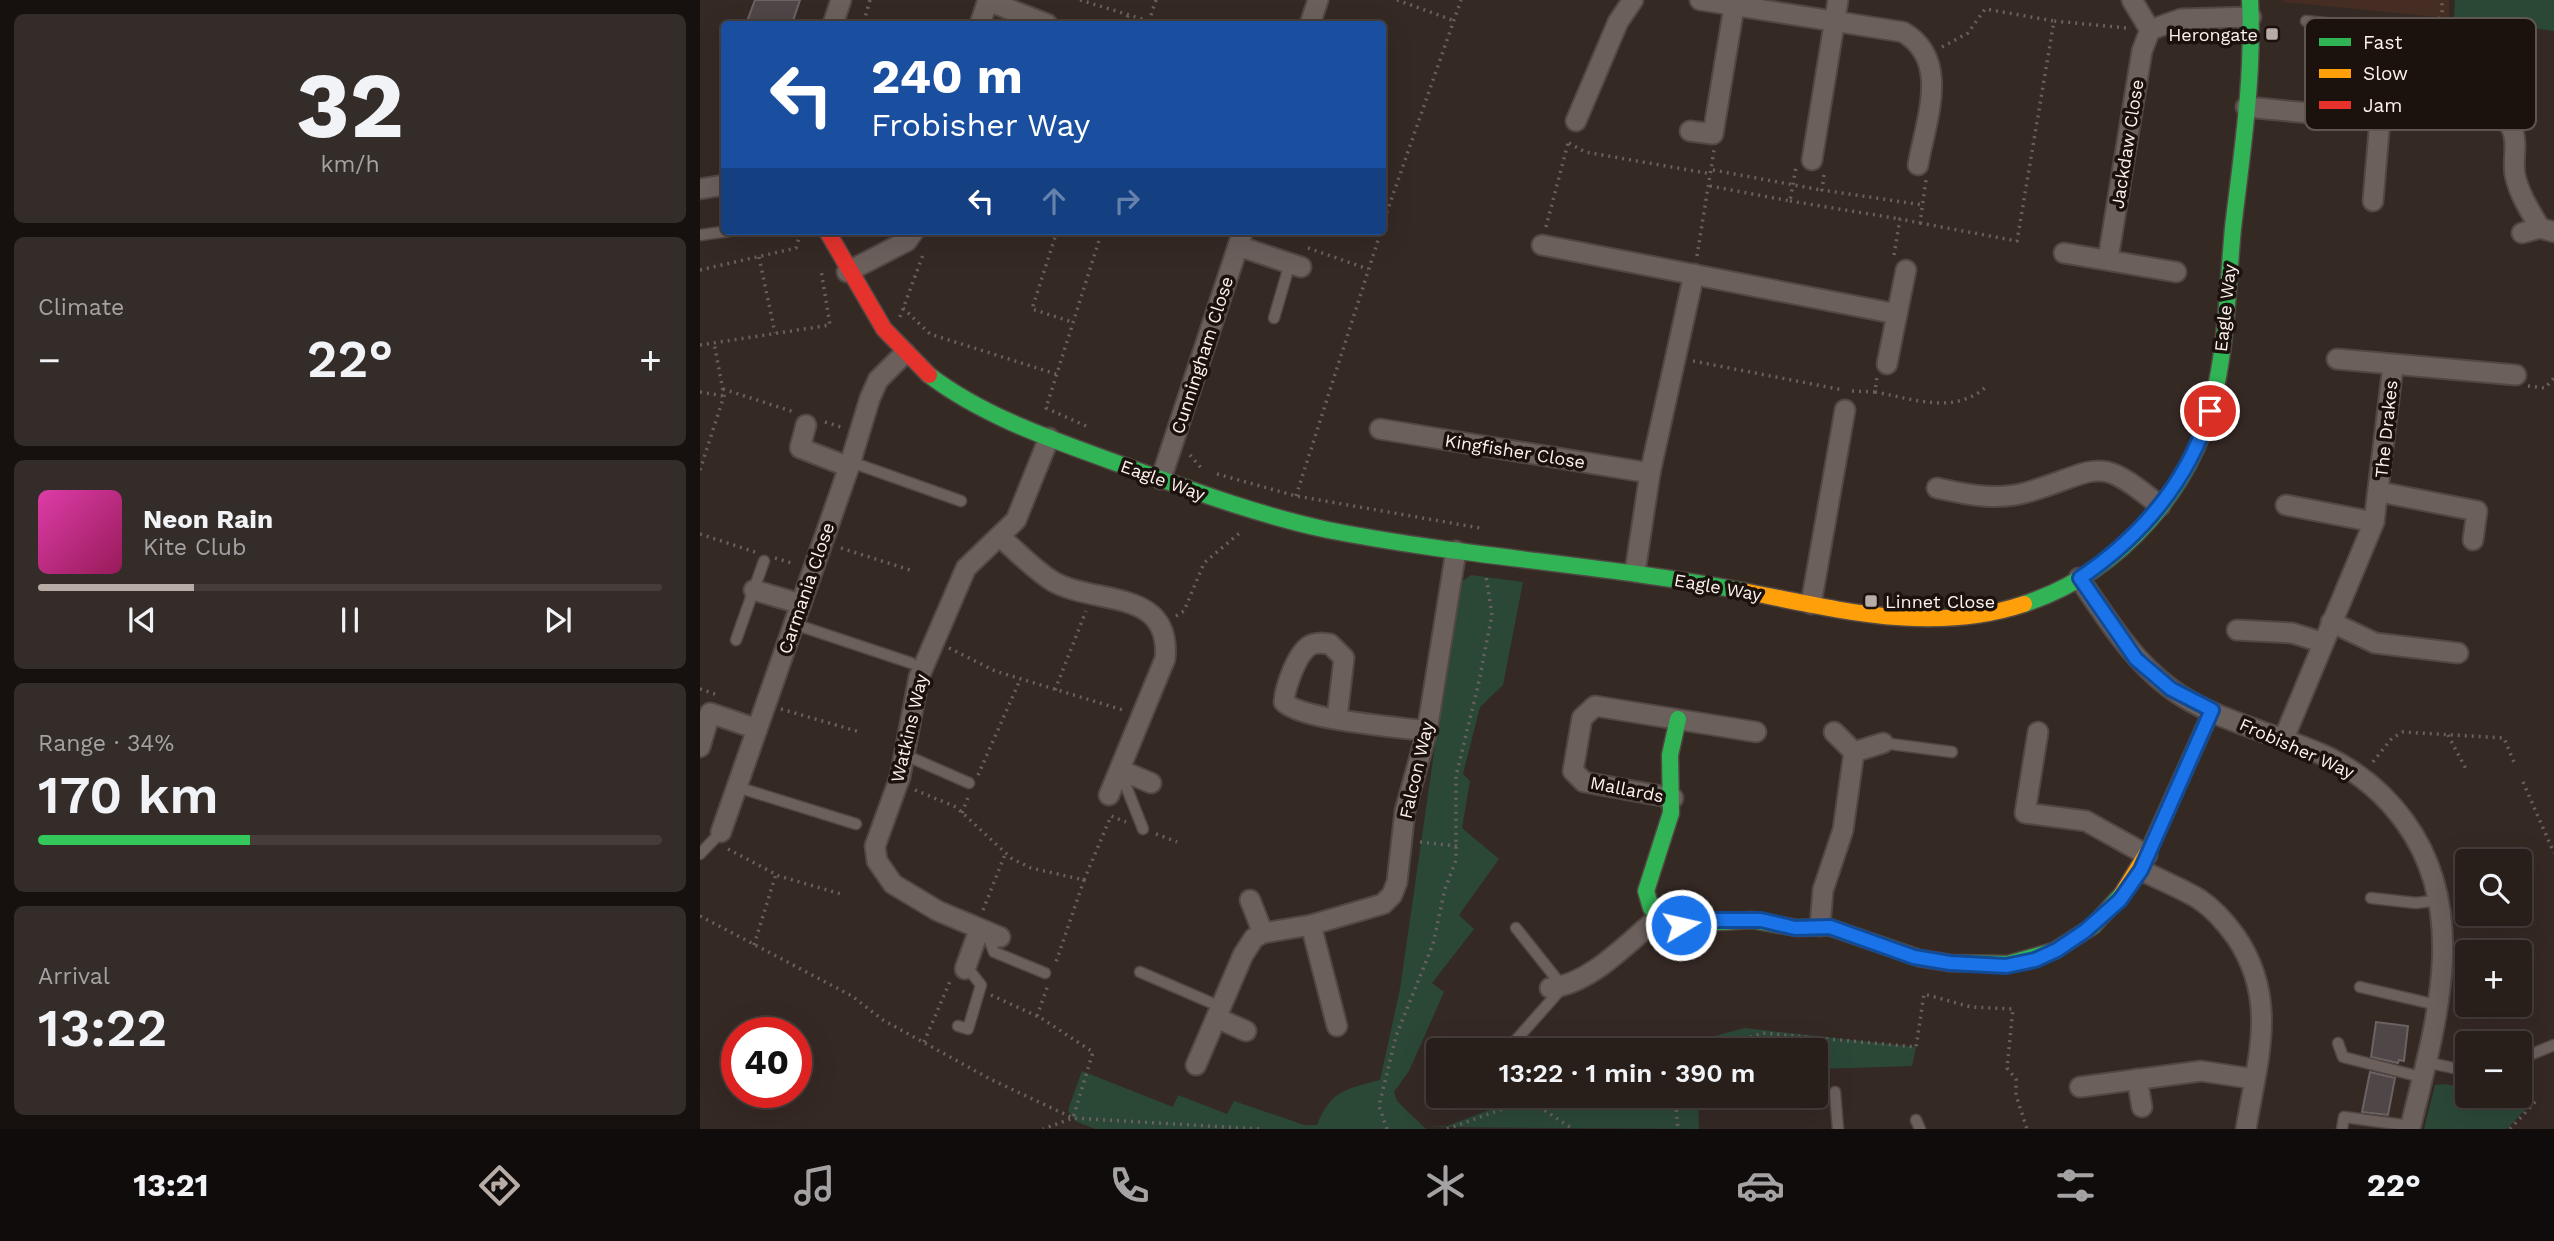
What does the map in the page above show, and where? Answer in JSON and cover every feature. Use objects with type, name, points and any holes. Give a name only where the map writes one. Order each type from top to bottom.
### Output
[{"type":"street","points":[[834,21],[841,0]]},
{"type":"street","points":[[982,21],[988,0],[1040,21]]},
{"type":"street","points":[[1311,21],[1318,0]]},
{"type":"street","points":[[1576,121],[1618,22],[1633,0]]},
{"type":"street","points":[[1700,0],[1734,7],[1837,10],[1903,32],[1919,41],[1928,55],[1933,75],[1918,165]]},
{"type":"street","points":[[2132,0],[2150,30],[2181,19],[2250,9]]},
{"type":"street","points":[[1690,131],[1713,134],[1734,7]]},
{"type":"street","name":"Eagle Way","points":[[829,235],[847,272],[899,346],[929,376],[981,408],[1049,438],[1263,514],[1456,551],[1635,572],[1893,618],[1965,618],[2010,608],[2080,578],[2126,544],[2160,506],[2180,480],[2197,447],[2218,378],[2246,107],[2250,9]]},
{"type":"street","points":[[1812,161],[1837,10]]},
{"type":"street","name":"Jackdaw Close","points":[[2108,259],[2142,51],[2150,30]]},
{"type":"street","points":[[2246,107],[2305,112]]},
{"type":"street","points":[[2373,201],[2379,130]]},
{"type":"street","points":[[2512,130],[2515,141],[2515,174],[2539,231]]},
{"type":"street","points":[[700,189],[721,186]]},
{"type":"street","points":[[847,272],[920,237]]},
{"type":"street","points":[[1240,238],[1295,265]]},
{"type":"street","name":"Cunningham Close","points":[[1161,479],[1240,238]]},
{"type":"street","points":[[1542,245],[1897,314]]},
{"type":"street","points":[[2064,253],[2176,272]]},
{"type":"street","points":[[1887,364],[1906,270]]},
{"type":"street","points":[[1635,572],[1650,473],[1693,274]]},
{"type":"street","name":"Carmania Close","points":[[716,837],[737,788],[850,464],[870,398],[899,346]]},
{"type":"street","name":"The Drakes","points":[[2337,359],[2516,375]]},
{"type":"street","name":"The Drakes","points":[[2284,738],[2321,642],[2374,522],[2380,492],[2393,366]]},
{"type":"street","points":[[1811,604],[1847,400]]},
{"type":"street","points":[[806,425],[800,448],[850,464]]},
{"type":"street","name":"Kingfisher Close","points":[[1380,429],[1650,473]]},
{"type":"street","name":"Watkins Way","points":[[986,932],[893,884],[877,861],[875,846],[905,755],[919,677],[966,568],[1016,520],[1049,438]]},
{"type":"street","points":[[1937,488],[1973,496],[2010,495],[2028,492],[2080,472],[2107,471],[2121,475],[2160,506]]},
{"type":"street","name":"The Drakes","points":[[2380,492],[2477,511],[2473,540]]},
{"type":"street","points":[[2286,505],[2374,522]]},
{"type":"street","points":[[1000,537],[1051,581],[1140,608],[1160,624],[1167,645],[1165,659],[1109,795]]},
{"type":"street","name":"Falcon Way","points":[[1263,933],[1311,925],[1383,904],[1392,895],[1397,882],[1405,811],[1427,731],[1456,551]]},
{"type":"street","name":"Frobisher Way","points":[[2080,578],[2136,659],[2171,689],[2212,710],[2331,759],[2376,787],[2414,834],[2437,886],[2444,947],[2437,1005],[2411,1127]]},
{"type":"street","points":[[754,590],[800,604]]},
{"type":"street","points":[[2330,622],[2375,643],[2458,653]]},
{"type":"street","points":[[2237,630],[2292,633],[2321,642]]},
{"type":"street","name":"Mallards","points":[[1673,798],[1584,782],[1573,771],[1582,718],[1595,705],[1756,732]]},
{"type":"street","points":[[1557,988],[1583,978],[1659,917],[1681,925],[1734,919],[1795,928],[1820,926],[1914,957],[1974,966],[2006,966],[2035,960],[2057,950],[2085,931],[2120,900],[2144,863],[2212,710]]},
{"type":"street","points":[[700,747],[710,713],[757,729]]},
{"type":"street","points":[[1337,718],[1427,731]]},
{"type":"street","name":"Mallards","points":[[1659,917],[1646,897],[1646,884],[1664,840],[1673,798],[1670,757],[1678,719]]},
{"type":"street","points":[[1834,732],[1854,752]]},
{"type":"street","points":[[2038,733],[2025,813],[2086,821],[2206,905],[2226,922],[2244,948],[2255,972],[2263,1008],[2246,1129]]},
{"type":"street","points":[[1854,752],[1883,743]]},
{"type":"street","points":[[1820,926],[1823,891],[1843,830],[1854,752]]},
{"type":"street","points":[[1120,770],[1151,783]]},
{"type":"street","points":[[1196,1065],[1243,955],[1254,938],[1263,933],[1250,900]]},
{"type":"street","points":[[1311,925],[1336,1026]]},
{"type":"street","points":[[966,967],[986,932]]},
{"type":"street","points":[[1219,1013],[1246,1031]]},
{"type":"street","points":[[2080,1087],[2201,1071],[2254,1079]]},
{"type":"street","points":[[2137,1079],[2142,1107]]},
{"type":"lane","points":[[700,235],[721,232]]},
{"type":"lane","points":[[1274,318],[1295,265]]},
{"type":"lane","points":[[850,464],[961,500]]},
{"type":"lane","points":[[736,640],[765,561]]},
{"type":"lane","points":[[794,624],[911,663]]},
{"type":"lane","points":[[1883,743],[1952,752]]},
{"type":"lane","points":[[905,755],[972,782]]},
{"type":"lane","points":[[1120,770],[1143,829]]},
{"type":"lane","points":[[737,788],[856,824]]},
{"type":"lane","points":[[700,854],[716,837]]},
{"type":"lane","points":[[2371,898],[2416,902],[2440,900]]},
{"type":"lane","points":[[1516,928],[1557,988],[1517,1038]]},
{"type":"lane","points":[[986,932],[994,952],[1045,973]]},
{"type":"lane","points":[[958,1026],[968,1029],[981,985],[966,967]]},
{"type":"lane","points":[[1140,972],[1219,1013]]},
{"type":"lane","points":[[2360,987],[2437,1005]]},
{"type":"lane","points":[[2338,1043],[2343,1057],[2422,1069],[2455,1070]]},
{"type":"lane","points":[[2532,1054],[2554,1045]]},
{"type":"lane","points":[[1835,1092],[1838,1129]]},
{"type":"lane","points":[[2342,1129],[2344,1117],[2411,1127]]},
{"type":"path","points":[[863,21],[870,0]]},
{"type":"path","points":[[1080,0],[1149,21],[1156,0]]},
{"type":"path","points":[[1396,0],[1455,21]]},
{"type":"path","points":[[1386,218],[1461,0]]},
{"type":"path","points":[[2440,18],[2442,0]]},
{"type":"path","points":[[1928,55],[1968,33],[1984,9],[2054,21],[2150,30]]},
{"type":"path","points":[[1126,21],[1128,15]]},
{"type":"path","points":[[1710,186],[2018,241],[2054,21]]},
{"type":"path","points":[[1542,245],[1558,171],[1576,121]]},
{"type":"path","points":[[1693,274],[1712,172],[1713,134]]},
{"type":"path","points":[[1569,143],[1586,152],[1923,205]]},
{"type":"path","points":[[1790,201],[1793,185],[1812,161]]},
{"type":"path","points":[[1812,161],[1822,190]]},
{"type":"path","points":[[1918,165],[1928,167],[1920,223]]},
{"type":"path","points":[[1900,219],[1892,267],[1906,270]]},
{"type":"path","points":[[700,270],[796,248],[800,235]]},
{"type":"path","points":[[804,235],[809,241]]},
{"type":"path","points":[[1056,235],[1032,309],[1072,322]]},
{"type":"path","points":[[1077,449],[1086,426],[1046,408],[1101,235]]},
{"type":"path","points":[[1289,521],[1380,235]]},
{"type":"path","points":[[899,346],[903,308],[920,237]]},
{"type":"path","points":[[1296,244],[1368,269]]},
{"type":"path","points":[[759,257],[775,333]]},
{"type":"path","points":[[700,345],[830,325],[819,261]]},
{"type":"path","points":[[903,308],[930,334],[1056,374]]},
{"type":"path","points":[[700,470],[724,396],[714,343]]},
{"type":"path","points":[[1675,357],[1847,400],[1875,392],[1949,405],[1973,399],[1986,387]]},
{"type":"path","points":[[1875,392],[1879,363],[1887,364]]},
{"type":"path","points":[[700,391],[724,396]]},
{"type":"path","points":[[1160,624],[1184,611],[1204,563],[1263,514]]},
{"type":"path","points":[[823,542],[910,570]]},
{"type":"path","points":[[1474,574],[1498,578]]},
{"type":"path","points":[[1387,1129],[1379,1106],[1396,1036],[1433,944],[1445,889],[1456,860],[1456,776],[1492,615],[1486,576]]},
{"type":"path","points":[[1055,690],[1085,617],[1091,592]]},
{"type":"path","points":[[935,641],[995,671],[1142,716]]},
{"type":"path","points":[[962,813],[972,782],[1020,679]]},
{"type":"path","points":[[766,704],[860,732]]},
{"type":"path","points":[[2373,762],[2392,738],[2403,732],[2504,738],[2514,762]]},
{"type":"path","points":[[2448,735],[2466,769]]},
{"type":"path","points":[[2523,782],[2554,853]]},
{"type":"path","points":[[897,783],[962,813],[1006,852],[1031,868],[1084,880]]},
{"type":"path","points":[[1037,1016],[1084,880],[1111,816],[1177,842]]},
{"type":"path","points":[[716,837],[776,874],[841,894]]},
{"type":"path","points":[[1401,840],[1457,846]]},
{"type":"path","points":[[986,932],[1006,852]]},
{"type":"path","points":[[754,945],[776,874]]},
{"type":"path","points":[[700,916],[852,996],[883,1020],[989,1079],[1073,1118],[1259,1129]]},
{"type":"path","points":[[924,1042],[954,971],[966,967]]},
{"type":"path","points":[[979,990],[1037,1016],[1093,1052],[1073,1118]]},
{"type":"path","points":[[1828,1039],[1916,1047],[1924,994],[1971,1007],[2013,1009],[2007,1068],[2016,1079],[2016,1096],[2027,1129]]},
{"type":"path","points":[[1747,1038],[1762,1033],[1817,1038]]},
{"type":"path","points":[[2510,1129],[2537,1100]]},
{"type":"path","points":[[1447,1129],[1503,1108]]},
{"type":"path","points":[[1541,1108],[1573,1129]]},
{"type":"path","points":[[1676,1108],[1678,1129]]},
{"type":"path","points":[[1043,1129],[1073,1118]]},
{"type":"shaded area","points":[[2449,0],[2449,18],[2283,2]]},
{"type":"green space","points":[[2455,0],[2554,0],[2554,31],[2536,28],[2536,18],[2454,17]]},
{"type":"green space","points":[[1471,575],[1523,582],[1503,685],[1480,707],[1463,774],[1470,781],[1462,828],[1499,859],[1459,915],[1474,929],[1432,983],[1444,992],[1409,1071],[1394,1092],[1397,1101],[1426,1129],[1095,1129],[1075,1121],[1068,1110],[1082,1071],[1173,1107],[1178,1095],[1227,1114],[1234,1101],[1304,1125],[1317,1125],[1328,1104],[1341,1093],[1380,1080],[1400,989],[1457,593],[1461,582]]},
{"type":"green space","points":[[1745,1028],[1916,1047],[1912,1066],[1828,1069],[1828,1038],[1707,1038]]},
{"type":"green space","points":[[2435,1085],[2455,1086],[2455,1108],[2526,1108],[2507,1129],[2424,1129]]},
{"type":"green space","points":[[1494,1108],[1698,1108],[1699,1129],[1428,1127],[1447,1126]]},
{"type":"building","points":[[755,0],[800,0],[793,21],[747,21]]},
{"type":"building","points":[[2376,1022],[2408,1026],[2404,1061],[2399,1060],[2398,1063],[2371,1057]]},
{"type":"building","points":[[2370,1072],[2395,1078],[2388,1115],[2362,1112]]},
{"type":"traffic: fast","points":[[2024,604],[2059,590],[2092,571],[2122,548],[2149,521],[2172,491],[2191,459],[2206,424],[2220,367],[2225,328],[2249,86],[2250,0]]},
{"type":"traffic: fast","points":[[929,375],[971,402],[1040,434],[1218,499],[1300,524],[1431,547],[1639,574],[1743,591]]},
{"type":"traffic: fast","points":[[1678,719],[1670,755],[1671,813],[1646,891],[1651,908],[1660,917],[1687,924],[1752,920],[1797,928],[1829,927],[1919,958],[1950,963],[2008,964],[2054,951],[2093,926],[2122,894]]},
{"type":"traffic: slow","points":[[1743,591],[1848,611],[1919,618],[1954,618],[2024,604]]},
{"type":"traffic: slow","points":[[2122,894],[2149,850],[2212,710]]},
{"type":"traffic: jam","points":[[829,235],[884,329],[929,375]]},
{"type":"place","name":"Herongate","points":[[2272,34]]},
{"type":"place","name":"Linnet Close","points":[[1871,601]]},
{"type":"route","points":[[1681,925],[1734,919],[1761,920],[1795,928],[1830,927],[1914,957],[1974,966],[2006,966],[2035,960],[2057,950],[2085,931],[2120,900],[2141,870],[2212,710],[2171,689],[2136,659],[2080,578],[2126,544],[2160,506],[2180,480],[2204,432],[2210,411]]}]
